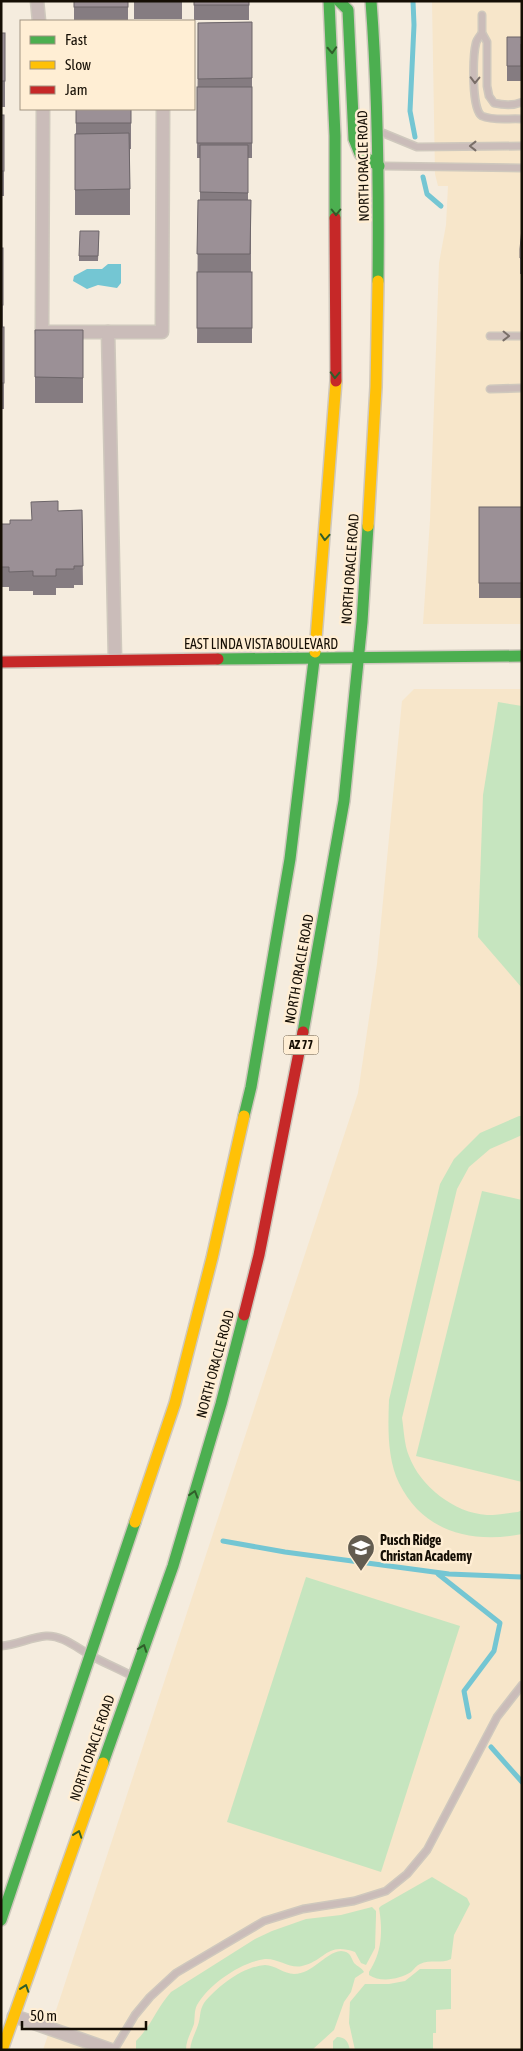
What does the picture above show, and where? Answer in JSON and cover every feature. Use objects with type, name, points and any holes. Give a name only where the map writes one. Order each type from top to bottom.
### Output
[{"type":"main road","name":"NORTH ORACLE ROAD","points":[[1,1920],[175,1403],[212,1258],[251,1087],[290,859],[315,659],[325,544],[336,374],[335,136],[329,1]]},
{"type":"main road","points":[[339,1],[348,10],[353,132],[356,148],[362,158],[379,166]]},
{"type":"main road","name":"NORTH ORACLE ROAD","points":[[2,2050],[173,1566],[221,1404],[259,1255],[290,1104],[344,801],[359,658],[376,387],[379,166],[371,1]]},
{"type":"main road","name":"EAST LINDA VISTA BOULEVARD","points":[[1,662],[115,659],[522,656]]},
{"type":"street","points":[[37,1],[39,20]]},
{"type":"street","points":[[43,110],[42,332],[162,332],[162,110]]},
{"type":"street","points":[[108,332],[115,659]]},
{"type":"street","points":[[14,2016],[112,2050]]},
{"type":"lane","points":[[482,15],[482,33],[487,42],[487,86],[491,101],[500,105],[522,102]]},
{"type":"lane","points":[[482,33],[476,42],[474,86],[477,111],[481,115],[489,117],[522,119]]},
{"type":"lane","points":[[378,132],[416,147],[522,146]]},
{"type":"lane","points":[[379,166],[522,168]]},
{"type":"lane","points":[[490,336],[522,336]]},
{"type":"lane","points":[[490,389],[522,388]]},
{"type":"lane","points":[[1,1646],[48,1636],[63,1640],[133,1676]]},
{"type":"lane","points":[[112,2050],[150,1996],[176,1974],[264,1921],[303,1909],[354,1901],[386,1891],[407,1874],[427,1850],[497,1717],[522,1684]]},
{"type":"shaded area","points":[[432,1],[522,1],[522,624],[423,624],[430,520],[439,263],[446,225],[448,186],[438,186],[435,174]]},
{"type":"shaded area","name":"Pusch Ridge Christan Academy","points":[[414,689],[522,689],[522,2050],[43,2050],[358,1093],[377,964],[402,701]]},
{"type":"green space","points":[[498,702],[522,706],[522,988],[478,937],[483,795]]},
{"type":"green space","points":[[522,1116],[522,1135],[490,1149],[469,1167],[457,1189],[402,1418],[406,1447],[414,1467],[421,1478],[440,1496],[462,1509],[475,1513],[495,1515],[522,1510],[522,1534],[485,1537],[451,1531],[421,1513],[409,1500],[399,1483],[390,1453],[389,1400],[440,1184],[454,1159],[480,1133]]},
{"type":"green space","points":[[482,1191],[522,1200],[522,1482],[416,1456]]},
{"type":"green space","points":[[306,1577],[460,1626],[381,1872],[227,1822]]},
{"type":"green space","points":[[432,1877],[467,1898],[470,1904],[454,1935],[451,1959],[418,1965],[411,1972],[396,1978],[379,1979],[369,1975],[379,1949],[381,1925],[379,1908]]},
{"type":"green space","points":[[372,1907],[376,1911],[375,1948],[366,1965],[361,1963],[355,1952],[345,1949],[332,1950],[317,1960],[297,1967],[270,1959],[256,1961],[226,1975],[202,1997],[196,2007],[194,2024],[186,2050],[136,2050],[136,2041],[171,1992],[255,1939],[306,1919],[341,1915]]},
{"type":"green space","points":[[341,1951],[348,1953],[354,1963],[364,1972],[355,1978],[351,1992],[344,2002],[334,2030],[312,2050],[190,2050],[204,2003],[231,1978],[248,1969],[265,1965],[290,1974],[301,1973],[307,1971],[329,1955]]},
{"type":"green space","points":[[420,1969],[451,1969],[451,2009],[436,2010],[436,2033],[433,2033],[433,2050],[355,2050],[349,2023],[350,2002],[365,1984],[389,1984],[405,1981]]},
{"type":"green space","points":[[337,2037],[346,2040],[350,2050],[333,2050],[333,2041]]},
{"type":"water","points":[[108,264],[121,264],[121,283],[117,288],[98,285],[87,289],[73,281],[74,276],[87,269],[102,269]]},
{"type":"building","points":[[74,1],[128,1],[128,7],[74,7]]},
{"type":"building","points":[[194,1],[249,1],[249,5],[194,5]]},
{"type":"building","points":[[252,22],[252,78],[198,79],[198,23]]},
{"type":"building","points":[[1,33],[5,33],[5,81],[1,81]]},
{"type":"building","points":[[507,37],[522,37],[521,66],[507,66]]},
{"type":"building","points":[[197,87],[252,87],[252,143],[197,143]]},
{"type":"building","points":[[76,110],[131,110],[131,123],[76,123]]},
{"type":"building","points":[[1,115],[4,115],[4,171],[1,171]]},
{"type":"building","points":[[129,133],[130,189],[75,190],[75,134]]},
{"type":"building","points":[[200,145],[248,145],[248,193],[200,192]]},
{"type":"building","points":[[198,200],[251,200],[250,254],[197,254]]},
{"type":"building","points":[[522,228],[522,259],[520,258],[520,249]]},
{"type":"building","points":[[80,231],[99,231],[98,256],[79,256]]},
{"type":"building","points":[[1,248],[3,248],[3,305],[1,305]]},
{"type":"building","points":[[197,272],[252,272],[252,328],[197,328]]},
{"type":"building","points":[[1,327],[4,327],[4,383],[1,383]]},
{"type":"building","points":[[35,330],[83,330],[83,378],[35,377]]},
{"type":"building","points":[[58,501],[58,511],[82,510],[83,566],[74,566],[74,569],[56,569],[56,576],[33,576],[33,571],[9,572],[9,567],[1,567],[1,524],[10,524],[10,520],[32,520],[31,502]]},
{"type":"building","points":[[479,507],[522,507],[522,583],[479,583]]},
{"type":"waterway","points":[[413,1],[414,25],[410,111],[415,137]]},
{"type":"waterway","points":[[423,177],[427,194],[441,206]]},
{"type":"waterway","points":[[223,1541],[285,1552],[449,1574],[522,1577]]},
{"type":"waterway","points":[[438,1574],[500,1623],[494,1651],[464,1691],[469,1717]]},
{"type":"waterway","points":[[491,1747],[522,1782]]},
{"type":"traffic: fast","points":[[329,1],[335,136],[335,218]]},
{"type":"traffic: fast","points":[[339,1],[348,10],[354,139],[360,154],[379,166]]},
{"type":"traffic: fast","points":[[371,1],[378,141],[378,281]]},
{"type":"traffic: fast","points":[[303,1032],[344,801],[362,622],[368,526]]},
{"type":"traffic: fast","points":[[244,1116],[251,1087],[290,859],[315,652]]},
{"type":"traffic: fast","points":[[218,659],[522,656]]},
{"type":"traffic: fast","points":[[103,1763],[173,1566],[221,1404],[244,1315]]},
{"type":"traffic: fast","points":[[1,1920],[135,1522]]},
{"type":"traffic: slow","points":[[368,526],[376,387],[378,281]]},
{"type":"traffic: slow","points":[[315,652],[336,381]]},
{"type":"traffic: slow","points":[[135,1522],[175,1403],[212,1258],[244,1116]]},
{"type":"traffic: slow","points":[[2,2050],[103,1763]]},
{"type":"traffic: jam","points":[[335,218],[336,381]]},
{"type":"traffic: jam","points":[[1,662],[218,659]]},
{"type":"traffic: jam","points":[[244,1315],[259,1255],[303,1032]]},
{"type":"place","name":"Pusch Ridge Christan Academy","points":[[361,1572]]}]
